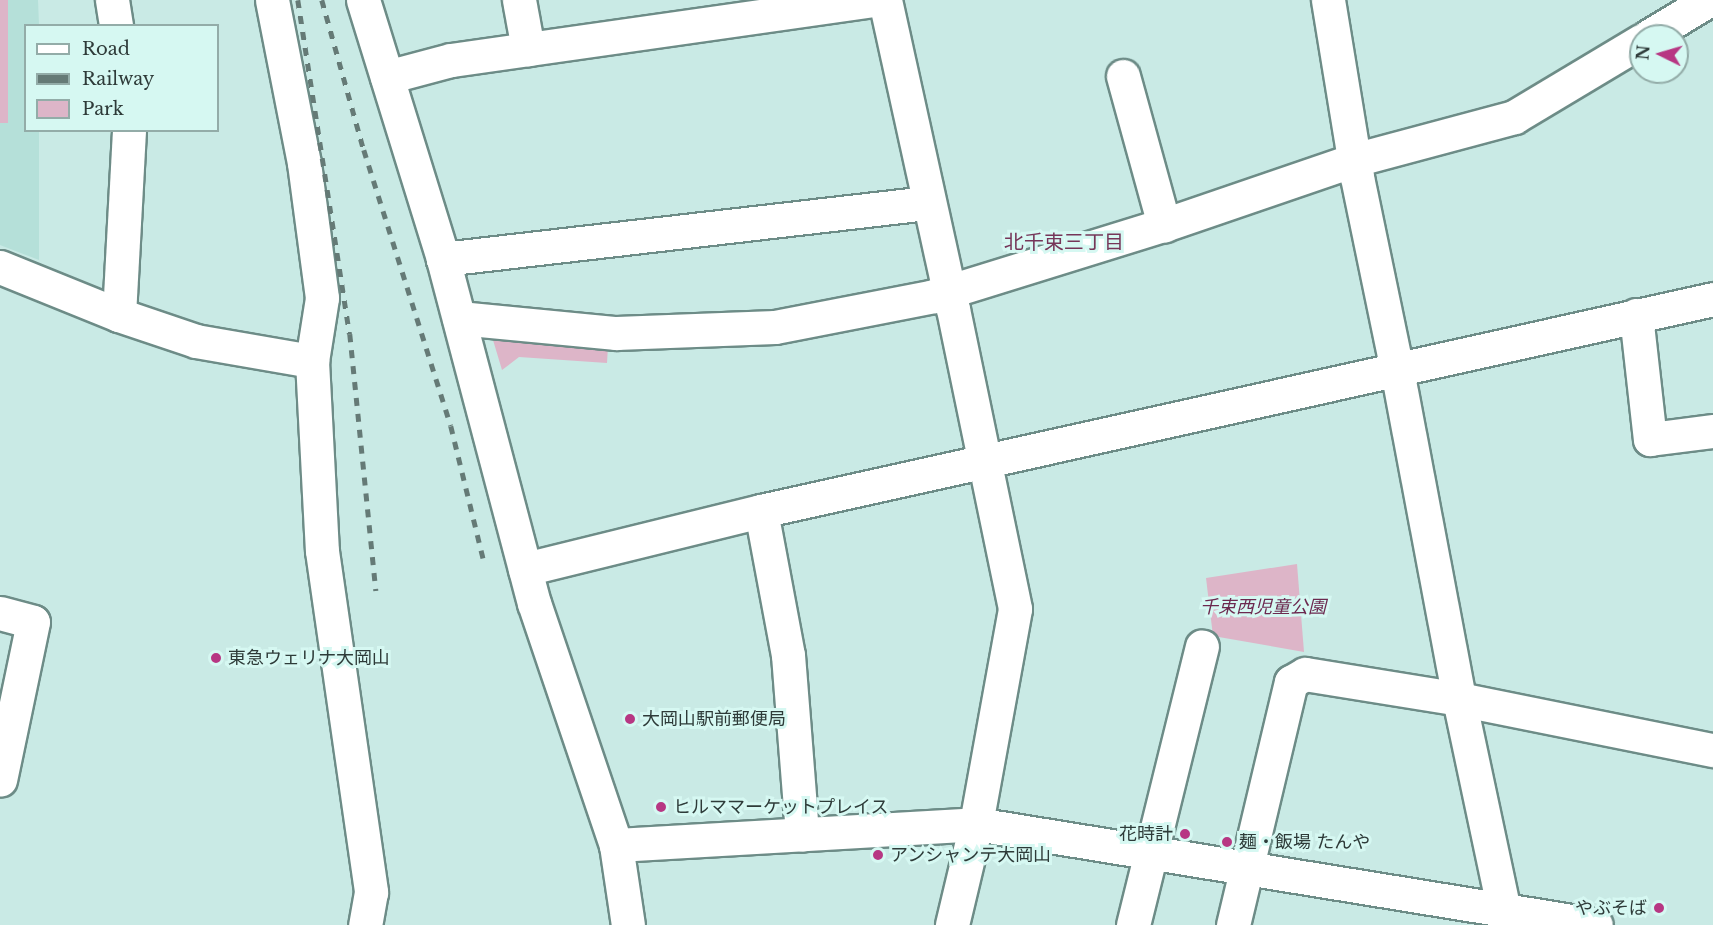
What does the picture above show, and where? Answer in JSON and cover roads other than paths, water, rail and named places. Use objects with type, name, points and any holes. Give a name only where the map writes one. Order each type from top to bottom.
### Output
[{"type":"street","points":[[112,0],[116,24]]},
{"type":"street","points":[[272,0],[304,163],[322,298],[312,361],[321,551],[371,892],[365,925]]},
{"type":"street","points":[[363,0],[443,259],[525,569],[557,672],[616,845],[628,925]]},
{"type":"street","points":[[519,0],[528,49]]},
{"type":"street","points":[[387,77],[451,60],[528,49],[700,12],[872,0]]},
{"type":"street","points":[[885,0],[986,462],[1015,609],[976,824],[952,925]]},
{"type":"street","points":[[1328,0],[1354,160],[1397,370],[1459,699],[1505,918]]},
{"type":"street","points":[[1669,24],[1709,0]]},
{"type":"street","points":[[459,318],[616,333],[775,327],[949,293],[1164,225],[1354,160],[1514,117],[1629,48]]},
{"type":"street","points":[[1123,76],[1164,225]]},
{"type":"street","points":[[119,315],[129,132]]},
{"type":"street","points":[[443,259],[929,203]]},
{"type":"street","points":[[0,267],[119,315],[196,341],[312,361]]},
{"type":"street","points":[[525,569],[761,511],[1713,299]]},
{"type":"street","points":[[1636,315],[1650,439],[1713,431]]},
{"type":"street","points":[[761,511],[788,655],[802,834]]},
{"type":"street","points":[[0,613],[33,622],[0,780]]},
{"type":"street","points":[[1133,925],[1202,646]]},
{"type":"street","points":[[1233,925],[1291,682],[1305,674],[1459,699],[1713,750]]},
{"type":"street","points":[[616,845],[976,824],[1247,869],[1505,918],[1596,925]]},
{"type":"railway","points":[[298,0],[350,334],[376,591]]},
{"type":"railway","points":[[322,0],[364,150],[451,426],[485,565]]},
{"type":"place","name":"東急ウェリナ大岡山","points":[[216,658]]},
{"type":"place","name":"大岡山駅前郵便局","points":[[630,719]]},
{"type":"place","name":"ヒルママーケットプレイス","points":[[661,807]]},
{"type":"place","name":"花時計","points":[[1185,834]]},
{"type":"place","name":"麺・飯場 たんや","points":[[1227,842]]},
{"type":"place","name":"アンシャンテ大岡山","points":[[878,855]]},
{"type":"place","name":"やぶそば","points":[[1659,908]]},
{"type":"district","name":"北千束三丁目","points":[[1064,242]]},
{"type":"park label","name":"千束西児童公園","points":[[1263,607]]}]
